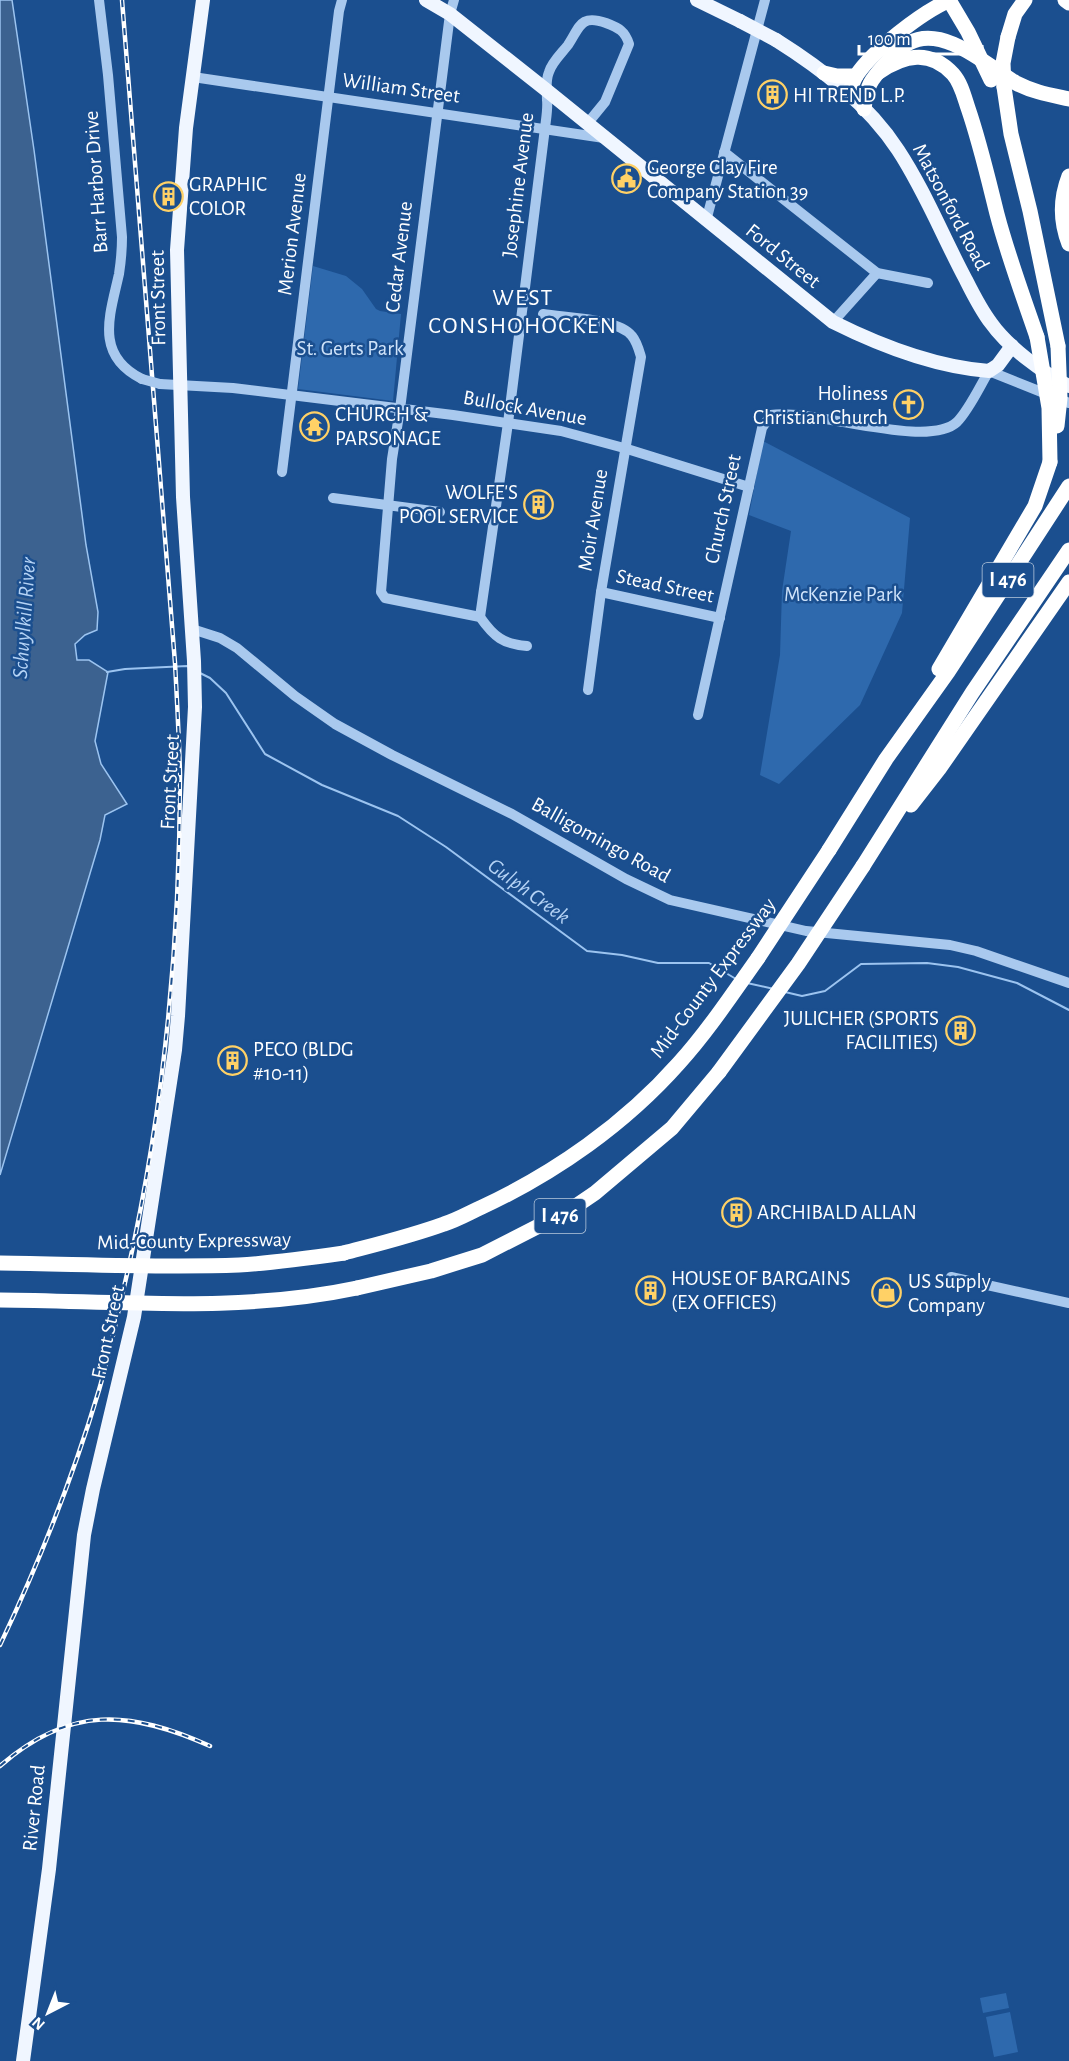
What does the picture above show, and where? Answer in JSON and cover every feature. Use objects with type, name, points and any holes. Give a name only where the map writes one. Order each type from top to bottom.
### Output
[{"type":"highway","points":[[864,109],[868,76],[887,42],[929,11],[949,0],[998,84],[1030,211],[1058,346],[1060,398],[1050,462],[1035,506],[886,759]]},
{"type":"highway","points":[[998,84],[1015,14],[1024,0]]},
{"type":"highway","points":[[1065,0],[1069,3]]},
{"type":"highway","points":[[849,94],[910,42],[934,38],[951,42],[1018,84],[1038,92],[1069,99]]},
{"type":"highway","points":[[824,73],[837,76],[868,76],[905,58],[918,58],[931,60],[944,67],[959,82],[984,161],[998,216],[1037,337],[1049,408],[1050,462]]},
{"type":"highway","points":[[1069,176],[1064,190],[1062,219],[1069,244]]},
{"type":"highway","name":"Mid-County Expressway","points":[[0,1263],[200,1266],[288,1261],[344,1253],[396,1240],[447,1223],[545,1174],[601,1135],[679,1064],[742,979],[829,850],[886,759],[948,672],[1069,486]]},
{"type":"highway","name":"I 476","points":[[0,1300],[236,1304],[298,1299],[431,1271],[482,1255],[570,1210],[595,1193],[672,1128],[719,1071],[798,964],[972,693],[1069,550]]},
{"type":"highway","points":[[863,866],[939,769],[1069,582]]},
{"type":"main road","name":"Front Street","points":[[81,1558],[93,1489],[134,1317],[175,1050],[194,739],[195,681],[184,521],[177,250],[186,128],[203,0]]},
{"type":"main road","name":"Ford Street","points":[[426,0],[450,14],[545,89],[833,322],[859,335],[917,355],[972,370],[990,371]]},
{"type":"main road","name":"Matsonford Road","points":[[697,0],[776,40],[824,73],[864,109],[897,148],[924,194],[945,241],[991,324],[1012,346],[1069,386]]},
{"type":"main road","name":"Church Street","points":[[990,371],[998,365],[1012,346]]},
{"type":"main road","name":"River Road","points":[[22,2061],[49,1869],[81,1558]]},
{"type":"street","name":"Barr Harbor Drive","points":[[99,0],[122,237],[121,260],[109,317],[108,333],[118,359],[131,373],[160,384],[181,385]]},
{"type":"street","name":"Merion Avenue","points":[[282,472],[342,0]]},
{"type":"street","name":"Cedar Avenue","points":[[454,0],[436,112],[387,504],[381,592],[386,598],[480,617]]},
{"type":"street","points":[[706,221],[765,0]]},
{"type":"street","name":"Josephine Avenue","points":[[480,617],[508,423],[545,128],[547,99],[545,89],[549,70],[568,44],[576,28],[585,21],[594,19],[621,29],[629,44],[605,102],[587,124]]},
{"type":"street","name":"William Street","points":[[193,77],[604,138]]},
{"type":"street","points":[[724,152],[878,273],[928,283]]},
{"type":"street","points":[[833,322],[878,273]]},
{"type":"street","name":"Moir Avenue","points":[[543,314],[612,324],[627,331],[633,337],[641,357],[601,592],[588,690]]},
{"type":"street","name":"Ford Street","points":[[990,371],[1069,403]]},
{"type":"street","name":"Church Street","points":[[699,715],[762,428],[771,416],[786,413],[876,428],[946,430],[958,421],[990,371]]},
{"type":"street","name":"Bullock Avenue","points":[[181,385],[292,395],[561,431],[749,487]]},
{"type":"street","points":[[333,498],[440,512]]},
{"type":"street","name":"Stead Street","points":[[601,592],[720,618]]},
{"type":"street","points":[[480,617],[491,633],[502,640],[512,645],[527,646]]},
{"type":"street","name":"Balligomingo Road","points":[[192,629],[220,638],[231,645],[307,706],[335,724],[512,814],[626,879],[669,900],[806,931],[950,945],[976,951],[1069,983]]},
{"type":"street","points":[[951,1277],[1069,1304]]},
{"type":"green space","name":"St. Gerts Park","points":[[313,266],[346,276],[362,289],[376,309],[401,314],[393,401],[298,389]]},
{"type":"green space","name":"McKenzie Park","points":[[763,441],[910,518],[902,613],[860,705],[779,784],[760,775],[780,655],[782,591],[791,531],[749,515]]},
{"type":"green space","points":[[1006,1993],[1009,2008],[983,2013],[980,1998]]},
{"type":"green space","points":[[1010,2012],[1018,2052],[994,2057],[986,2017]]},
{"type":"water","name":"Schuylkill River","points":[[0,0],[12,0],[86,545],[98,612],[97,630],[85,635],[75,644],[77,660],[89,660],[108,672],[95,741],[101,764],[127,804],[105,815],[100,840],[0,1175]]},
{"type":"waterway","name":"Gulph Creek","points":[[107,672],[125,669],[190,667]]},
{"type":"waterway","name":"Gulph Creek","points":[[200,673],[210,678],[226,693],[265,754],[322,785],[398,816],[446,847],[587,951],[622,955],[658,963],[709,963],[736,979]]},
{"type":"waterway","name":"Gulph Creek","points":[[785,992],[802,996],[825,991],[861,964],[927,963],[958,967],[1017,983],[1069,1010]]},
{"type":"waterway","name":"Gulph Creek","points":[[747,983],[774,989]]},
{"type":"railway","points":[[0,1645],[42,1551],[67,1487],[106,1364],[138,1224],[149,1161],[159,1097],[173,968],[180,774],[175,663],[122,0]]},
{"type":"railway","points":[[0,1766],[26,1746],[51,1732],[76,1723],[101,1720],[127,1720],[153,1725],[210,1746]]},
{"type":"place","name":"HI TREND L.P.","points":[[772,95]]},
{"type":"place","name":"George Clay Fire Company Station 39","points":[[626,179]]},
{"type":"place","name":"GRAPHIC COLOR","points":[[168,196]]},
{"type":"place","name":"Holiness Christian Church","points":[[909,405]]},
{"type":"place","name":"CHURCH & PARSONAGE","points":[[314,426]]},
{"type":"place","name":"WOLFE'S POOL SERVICE","points":[[539,504]]},
{"type":"place","name":"JULICHER (SPORTS FACILITIES)","points":[[960,1030]]},
{"type":"place","name":"PECO (BLDG #10-11)","points":[[232,1061]]},
{"type":"place","name":"ARCHIBALD ALLAN","points":[[736,1212]]},
{"type":"place","name":"HOUSE OF BARGAINS (EX OFFICES)","points":[[650,1290]]},
{"type":"place","name":"US Supply Company","points":[[887,1293]]},
{"type":"district","name":"WEST CONSHOHOCKEN","points":[[523,312]]}]
